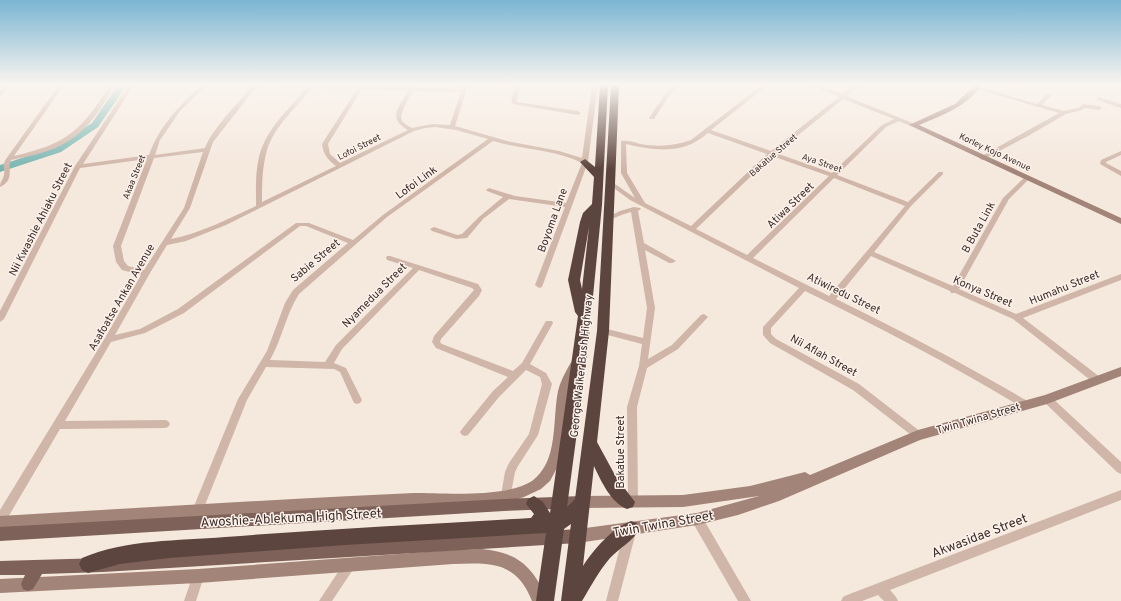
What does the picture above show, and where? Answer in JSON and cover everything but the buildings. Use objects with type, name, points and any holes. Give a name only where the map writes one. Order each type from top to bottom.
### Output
[{"type":"highway","points":[[598,176],[603,113]]},
{"type":"highway","name":"George Walker Bush Highway","points":[[571,601],[603,331],[614,113]]},
{"type":"highway","points":[[598,176],[586,158],[601,143]]},
{"type":"highway","name":"George Walker Bush Highway","points":[[545,601],[580,357],[583,321],[574,280],[585,222],[588,213],[597,205],[598,176]]},
{"type":"highway","points":[[589,440],[610,482],[630,502]]},
{"type":"highway","points":[[88,564],[109,556],[334,537],[534,526],[554,531],[582,502]]},
{"type":"highway","points":[[534,504],[541,509],[543,514],[541,519],[534,526]]},
{"type":"highway","points":[[571,601],[597,558],[611,543],[631,529]]},
{"type":"main road","name":"Awoshie-Ablekuma High Street","points":[[0,534],[400,505],[534,504],[582,502]]},
{"type":"main road","points":[[0,568],[88,564],[103,565],[554,531],[578,536]]},
{"type":"main road","points":[[28,584],[38,567]]},
{"type":"street","points":[[0,185],[7,178],[8,164],[43,113]]},
{"type":"street","points":[[8,164],[68,139],[94,113]]},
{"type":"street","name":"Nii Kwashie Ahiaku Street","points":[[0,319],[78,166],[114,113]]},
{"type":"street","name":"Akaa Street","points":[[146,273],[125,268],[120,262],[117,246],[153,155],[157,140],[169,121],[177,113]]},
{"type":"street","name":"Asafoatse Ankan Avenue","points":[[0,520],[108,340],[146,273],[187,208],[206,150],[216,133],[233,113]]},
{"type":"street","points":[[259,207],[261,166],[267,143],[288,113]]},
{"type":"street","points":[[340,166],[330,158],[325,151],[325,144],[345,113]]},
{"type":"street","points":[[399,113],[398,119],[400,123],[412,130]]},
{"type":"street","points":[[452,127],[457,113]]},
{"type":"street","name":"Boyoma Lane","points":[[539,285],[586,158],[592,113]]},
{"type":"street","points":[[652,118],[655,113]]},
{"type":"street","points":[[645,206],[624,172],[623,142],[652,148],[677,147],[693,141],[729,113]]},
{"type":"street","name":"Bakatue Street","points":[[692,229],[771,154],[823,113]]},
{"type":"street","name":"Korley Kojo Avenue","points":[[885,113],[1121,221]]},
{"type":"street","points":[[913,125],[941,113]]},
{"type":"street","points":[[982,158],[1064,113]]},
{"type":"street","name":"Atiwa Street","points":[[749,258],[884,126],[899,119]]},
{"type":"street","name":"Lofoi Street","points":[[165,243],[196,234],[259,207],[412,130],[432,126],[452,127],[492,139],[570,156],[586,158]]},
{"type":"street","name":"Aya Street","points":[[706,130],[834,176],[909,205]]},
{"type":"street","name":"Lofoi Link","points":[[354,243],[386,216],[492,139]]},
{"type":"street","points":[[78,166],[153,155],[206,150]]},
{"type":"street","points":[[1121,153],[1103,161],[1103,164],[1121,174]]},
{"type":"street","points":[[831,299],[909,205],[941,173]]},
{"type":"street","name":"B Buta Link","points":[[954,291],[1006,198],[1027,178]]},
{"type":"street","name":"Atiwiredu Street","points":[[610,183],[625,195],[645,206],[968,369],[1026,405]]},
{"type":"street","points":[[489,190],[507,196],[569,204]]},
{"type":"street","points":[[434,229],[456,237],[464,236],[481,218],[507,196]]},
{"type":"street","name":"Atiwiredu Street","points":[[609,218],[622,212],[645,206]]},
{"type":"street","points":[[634,209],[640,245],[672,261]]},
{"type":"street","name":"Sabie Street","points":[[108,340],[142,330],[180,311],[298,224],[307,224],[354,243],[296,292],[289,303],[271,351],[244,398],[197,511]]},
{"type":"street","name":"Bakatue Street","points":[[630,502],[632,408],[643,366],[645,342],[651,308],[642,265],[640,245]]},
{"type":"street","name":"Konya Street","points":[[870,253],[1016,318],[1097,380]]},
{"type":"street","points":[[390,258],[418,267]]},
{"type":"street","name":"Nyamedua Street","points":[[328,365],[339,347],[418,267],[475,286],[478,290],[437,338],[436,342],[439,346],[513,375]]},
{"type":"street","name":"Humahu Street","points":[[1016,318],[1055,304],[1088,288],[1121,277]]},
{"type":"street","name":"Nii Aflah Street","points":[[804,287],[767,328],[768,335],[773,341],[856,387],[918,435]]},
{"type":"street","points":[[643,366],[675,347],[704,317]]},
{"type":"street","points":[[465,432],[513,375],[524,365],[548,323]]},
{"type":"street","points":[[603,331],[645,342]]},
{"type":"street","name":"George Walker Bush Highway","points":[[555,458],[564,391],[570,373],[580,357]]},
{"type":"street","points":[[263,363],[335,366],[343,370],[357,400]]},
{"type":"street","points":[[506,495],[510,472],[514,462],[533,435],[546,384],[543,375],[524,365]]},
{"type":"street","name":"Twin Twina Street","points":[[578,536],[697,519],[738,509],[774,497],[918,435],[1047,399],[1121,371]]},
{"type":"street","points":[[1047,399],[1121,469]]},
{"type":"street","points":[[57,426],[165,424]]},
{"type":"street","name":"Awoshie-Ablekuma High Street","points":[[0,523],[197,511],[400,505],[506,495],[524,491],[536,486],[548,474],[555,458]]},
{"type":"street","name":"Twin Twina Street","points":[[582,502],[683,501],[750,492],[836,469]]},
{"type":"street","name":"Akwasidae Street","points":[[847,601],[1121,495]]},
{"type":"street","points":[[697,519],[745,601]]},
{"type":"street","points":[[612,601],[631,529]]},
{"type":"street","points":[[0,586],[198,576],[453,557],[494,556],[508,561],[522,569],[532,582],[540,601]]},
{"type":"street","points":[[325,601],[350,564]]},
{"type":"street","points":[[190,601],[198,576]]},
{"type":"street","points":[[880,588],[892,601]]},
{"type":"waterway","points":[[0,169],[57,150],[95,125],[103,113]]}]
